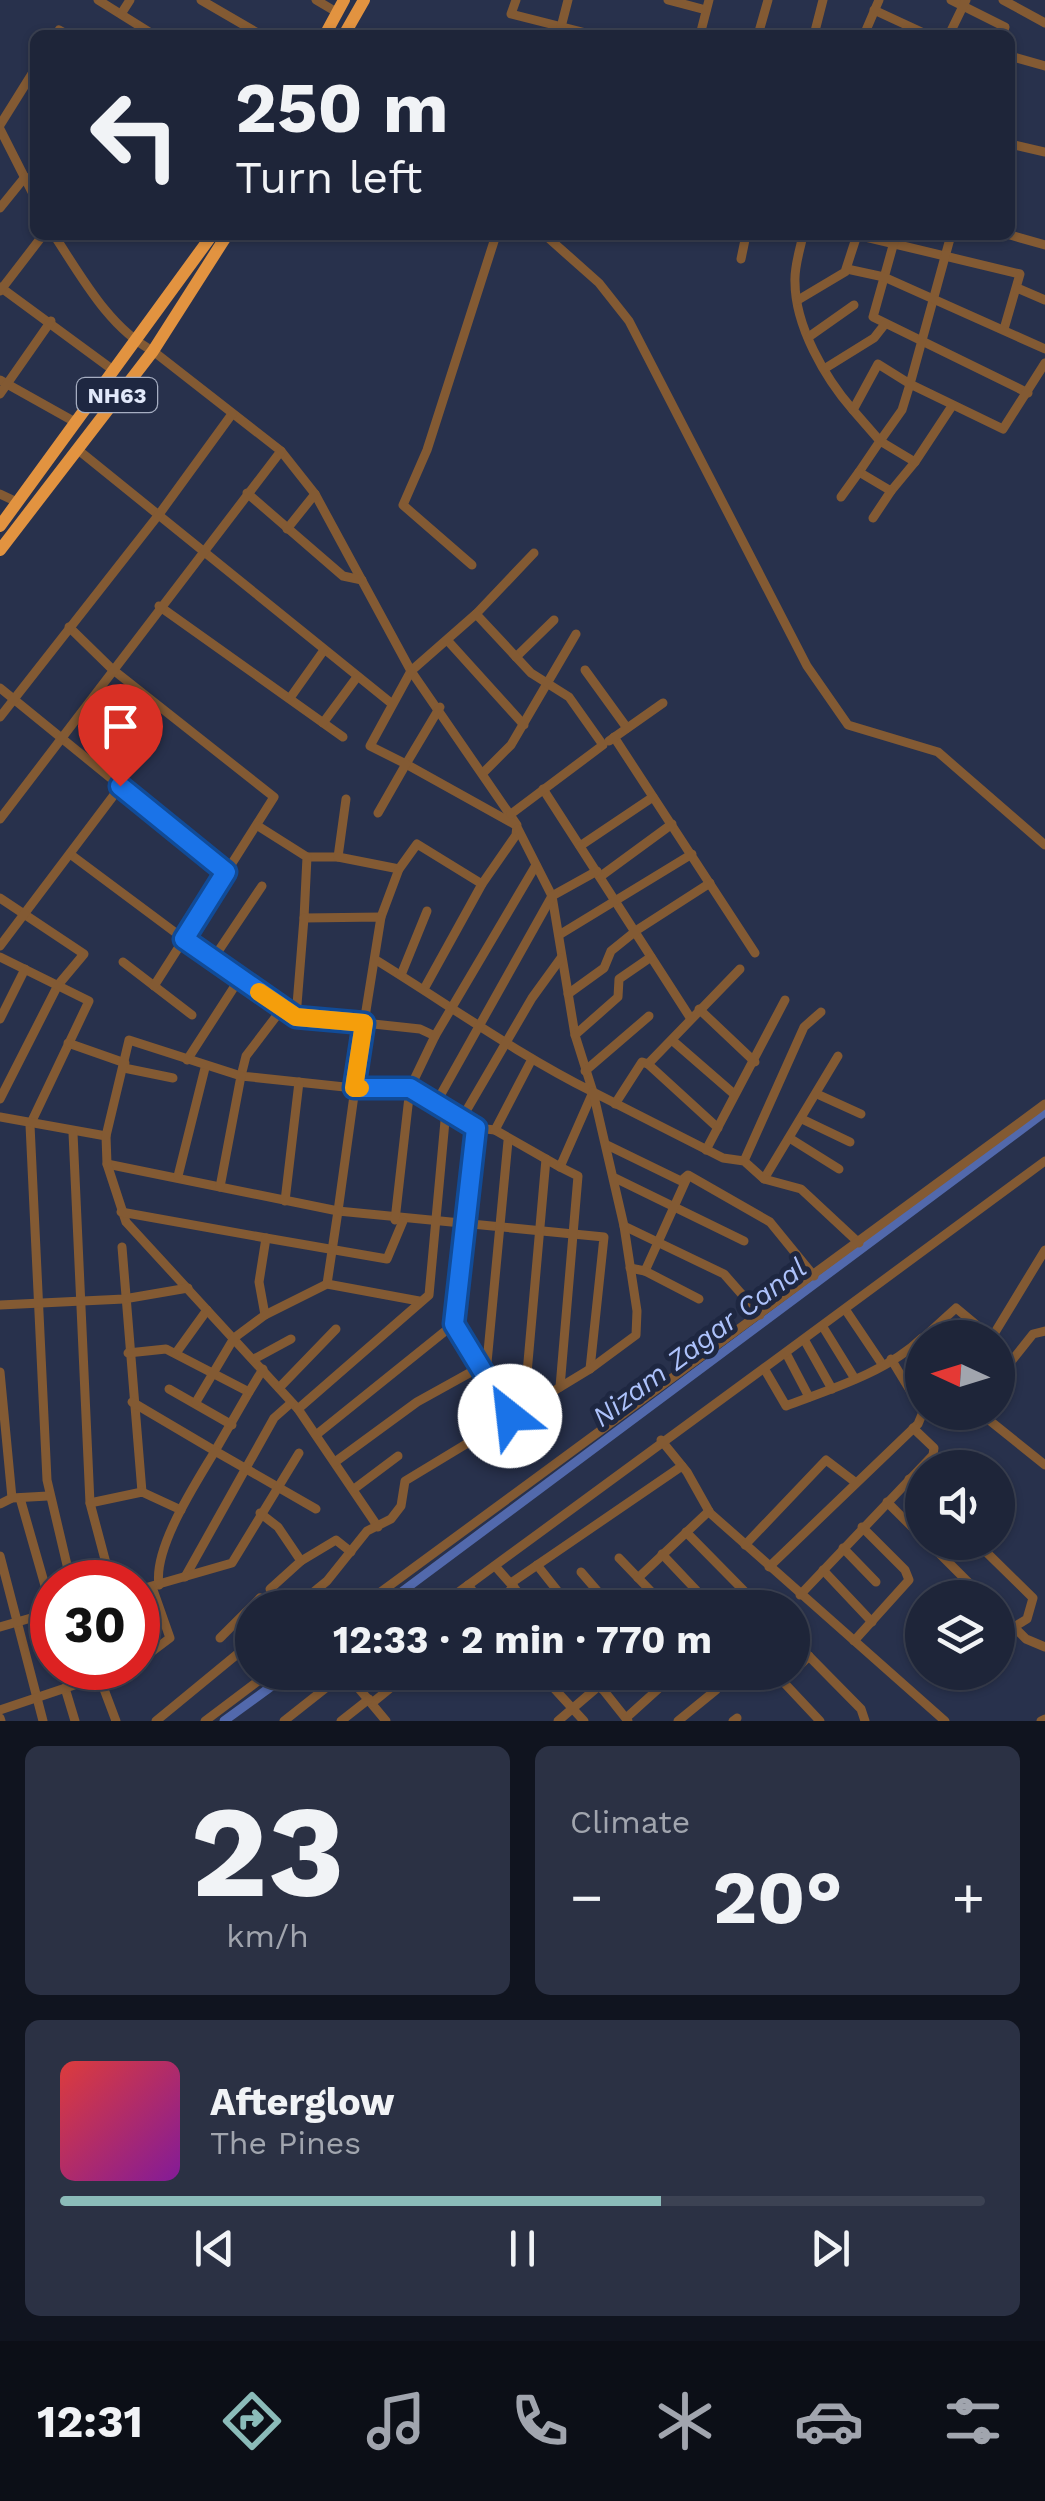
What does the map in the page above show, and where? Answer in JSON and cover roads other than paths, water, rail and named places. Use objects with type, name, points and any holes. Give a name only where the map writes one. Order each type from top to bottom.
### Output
[{"type":"highway","points":[[347,30],[364,0]]},
{"type":"highway","points":[[328,30],[341,6]]},
{"type":"highway","name":"NH63","points":[[0,526],[208,240]]},
{"type":"highway","name":"NH63","points":[[0,550],[153,351],[224,240]]},
{"type":"street","points":[[98,0],[146,30]]},
{"type":"street","points":[[121,14],[130,0]]},
{"type":"street","points":[[201,0],[252,30]]},
{"type":"street","points":[[316,0],[341,6]]},
{"type":"street","points":[[516,0],[511,14],[556,30]]},
{"type":"street","points":[[559,30],[568,0]]},
{"type":"street","points":[[668,0],[707,5],[701,30]]},
{"type":"street","points":[[759,30],[768,0]]},
{"type":"street","points":[[815,30],[824,0]]},
{"type":"street","points":[[951,0],[964,3],[1004,30]]},
{"type":"street","points":[[1002,0],[1045,23]]},
{"type":"street","points":[[950,30],[964,3]]},
{"type":"street","points":[[866,30],[877,5],[920,30]]},
{"type":"street","points":[[1015,57],[1045,66]]},
{"type":"street","points":[[30,77],[0,127],[30,188]]},
{"type":"street","points":[[1015,145],[1045,152]]},
{"type":"street","points":[[0,208],[25,177]]},
{"type":"street","points":[[1015,236],[1045,245]]},
{"type":"street","points":[[40,240],[1,289],[51,321],[114,370]]},
{"type":"street","points":[[57,240],[89,288],[135,342],[153,351],[281,451],[315,494],[412,670],[518,827],[552,896],[575,1035],[615,1178],[636,1335],[590,1369],[405,1481],[401,1506],[378,1526],[367,1530],[312,1590]]},
{"type":"street","points":[[472,565],[403,505],[426,450],[494,240]]},
{"type":"street","points":[[551,240],[599,283],[637,333],[808,666],[848,725],[938,752],[1045,845]]},
{"type":"street","points":[[741,259],[745,240]]},
{"type":"street","points":[[802,240],[794,281],[824,370],[880,440],[915,462]]},
{"type":"street","points":[[798,300],[847,268],[855,240]]},
{"type":"street","points":[[1004,328],[1020,274],[944,258],[894,240],[873,317],[1028,393]]},
{"type":"street","points":[[841,497],[902,410],[949,240]]},
{"type":"street","points":[[847,268],[884,276],[1045,349]]},
{"type":"street","points":[[1017,288],[1043,299],[1045,284]]},
{"type":"street","points":[[810,336],[854,305]]},
{"type":"street","points":[[0,394],[3,382],[51,321]]},
{"type":"street","points":[[824,370],[874,338],[884,324]]},
{"type":"street","points":[[853,410],[878,364],[952,406],[1003,429],[1045,363]]},
{"type":"street","points":[[3,382],[75,422]]},
{"type":"street","points":[[873,518],[952,406]]},
{"type":"street","points":[[0,717],[160,513],[232,414]]},
{"type":"street","points":[[77,449],[391,703]]},
{"type":"street","points":[[0,819],[281,451]]},
{"type":"street","points":[[858,472],[891,492]]},
{"type":"street","points":[[247,493],[346,578],[362,580]]},
{"type":"street","points":[[0,494],[17,502]]},
{"type":"street","points":[[287,529],[315,494]]},
{"type":"street","points":[[518,827],[370,746],[412,670],[448,641],[534,553]]},
{"type":"street","points":[[159,606],[343,737]]},
{"type":"street","points":[[476,614],[547,686],[569,697],[603,745]]},
{"type":"street","points":[[516,656],[554,620]]},
{"type":"street","points":[[69,627],[112,669],[274,797],[154,986]]},
{"type":"street","points":[[483,773],[524,725],[576,634]]},
{"type":"street","points":[[448,641],[524,725]]},
{"type":"street","points":[[290,698],[324,650]]},
{"type":"street","points":[[586,670],[627,728]]},
{"type":"street","points":[[323,723],[357,677]]},
{"type":"street","points":[[0,688],[63,735],[226,872]]},
{"type":"street","points":[[510,814],[663,704]]},
{"type":"street","points":[[378,813],[440,707]]},
{"type":"street","points":[[614,737],[755,953]]},
{"type":"street","points":[[0,946],[23,910],[120,786]]},
{"type":"street","points":[[543,789],[691,1019]]},
{"type":"street","points":[[580,846],[653,796]]},
{"type":"street","points":[[338,856],[346,798]]},
{"type":"street","points":[[436,1103],[552,896],[599,873],[672,824]]},
{"type":"street","points":[[258,826],[307,857],[338,856],[400,869]]},
{"type":"street","points":[[424,989],[518,827]]},
{"type":"street","points":[[327,1284],[381,917],[400,869],[414,846],[422,844],[482,884]]},
{"type":"street","points":[[70,854],[281,1010],[296,1017],[420,1030],[435,1036]]},
{"type":"street","points":[[559,936],[692,854]]},
{"type":"street","points":[[296,1017],[307,857]]},
{"type":"street","points":[[121,1212],[387,1259],[399,1220],[410,1088],[435,1036],[536,865]]},
{"type":"street","points":[[568,994],[602,970],[611,950],[710,883]]},
{"type":"street","points":[[213,958],[262,886]]},
{"type":"street","points":[[0,898],[84,954],[58,985],[0,1100]]},
{"type":"street","points":[[401,975],[427,911]]},
{"type":"street","points":[[304,918],[381,917]]},
{"type":"street","points":[[0,957],[89,1001],[30,1125],[48,1496],[65,1560]]},
{"type":"street","points":[[575,1035],[618,997],[618,979],[651,957]]},
{"type":"street","points":[[462,1118],[561,958]]},
{"type":"street","points":[[376,960],[532,1060],[706,1150],[744,1161],[764,1179],[801,1189],[858,1244]]},
{"type":"street","points":[[122,962],[192,1015]]},
{"type":"street","points":[[648,1064],[740,968]]},
{"type":"street","points":[[0,1018],[25,969]]},
{"type":"street","points":[[187,1060],[240,978]]},
{"type":"street","points":[[706,1150],[785,1000]]},
{"type":"street","points":[[699,1009],[755,1062]]},
{"type":"street","points":[[220,1187],[246,1056],[281,1010]]},
{"type":"street","points":[[744,1161],[804,1026],[820,1012]]},
{"type":"street","points":[[584,1071],[649,1016]]},
{"type":"street","points":[[378,1526],[294,1406],[121,1212],[107,1164],[106,1136],[129,1040],[205,1068],[241,1076],[354,1088],[410,1088],[476,1128],[495,1130],[508,1141],[578,1176],[560,1387]]},
{"type":"street","points":[[673,1041],[734,1094]]},
{"type":"street","points":[[68,1044],[173,1078]]},
{"type":"street","points":[[764,1179],[804,1120],[838,1056]]},
{"type":"street","points":[[495,1130],[532,1060]]},
{"type":"street","points":[[615,1104],[642,1062],[718,1128]]},
{"type":"street","points":[[178,1176],[205,1068]]},
{"type":"street","points":[[285,1201],[299,1082]]},
{"type":"street","points":[[560,1167],[594,1092]]},
{"type":"street","points":[[817,1094],[861,1114]]},
{"type":"street","points":[[384,1590],[1045,1104]]},
{"type":"street","points":[[185,1576],[278,1412],[294,1406],[428,1295],[446,1110]]},
{"type":"street","points":[[0,1117],[106,1136]]},
{"type":"street","points":[[804,1120],[850,1142]]},
{"type":"street","points":[[476,1128],[454,1324],[510,1416]]},
{"type":"street","points":[[73,1132],[90,1503],[106,1560]]},
{"type":"street","points":[[791,1139],[839,1169]]},
{"type":"street","points":[[484,1370],[508,1141]]},
{"type":"street","points":[[607,1145],[682,1180],[688,1175]]},
{"type":"street","points":[[524,1407],[536,1231],[546,1158]]},
{"type":"street","points":[[461,1590],[661,1440],[787,1355],[916,1252],[1045,1161]]},
{"type":"street","points":[[107,1164],[399,1220],[604,1237],[590,1369]]},
{"type":"street","points":[[645,1271],[656,1239],[688,1175]]},
{"type":"street","points":[[688,1175],[770,1222],[814,1276]]},
{"type":"street","points":[[615,1178],[744,1240]]},
{"type":"street","points":[[624,1226],[724,1274],[760,1315]]},
{"type":"street","points":[[265,1315],[260,1282],[266,1238]]},
{"type":"street","points":[[122,1246],[142,1492]]},
{"type":"street","points":[[1002,1320],[1045,1250]]},
{"type":"street","points":[[630,1268],[645,1271],[698,1299]]},
{"type":"street","points":[[196,1402],[234,1338],[265,1315],[327,1284],[419,1301]]},
{"type":"street","points":[[0,1305],[82,1298],[124,1299],[188,1288]]},
{"type":"street","points":[[943,1320],[956,1308],[970,1320]]},
{"type":"street","points":[[845,1309],[905,1387]]},
{"type":"street","points":[[176,1353],[207,1310]]},
{"type":"street","points":[[316,1434],[454,1324]]},
{"type":"street","points":[[824,1327],[855,1379]]},
{"type":"street","points":[[279,1388],[336,1329]]},
{"type":"street","points":[[1015,1357],[1032,1336],[1045,1331]]},
{"type":"street","points":[[254,1359],[291,1339]]},
{"type":"street","points":[[805,1341],[832,1388]]},
{"type":"street","points":[[128,1352],[166,1349],[214,1370],[249,1392]]},
{"type":"street","points":[[765,1370],[784,1405],[855,1379],[905,1349]]},
{"type":"street","points":[[787,1355],[809,1398]]},
{"type":"street","points":[[160,1564],[181,1510],[263,1369]]},
{"type":"street","points":[[335,1462],[416,1402],[484,1370]]},
{"type":"street","points":[[0,1372],[4,1457],[36,1560]]},
{"type":"street","points":[[169,1388],[232,1425]]},
{"type":"street","points":[[132,1402],[316,1509]]},
{"type":"street","points":[[769,1567],[912,1430]]},
{"type":"street","points":[[916,1430],[935,1450]]},
{"type":"street","points":[[1002,1430],[1045,1465]]},
{"type":"street","points":[[661,1440],[682,1466],[708,1511],[794,1590]]},
{"type":"street","points":[[160,1584],[232,1563],[299,1453]]},
{"type":"street","points":[[354,1489],[398,1456]]},
{"type":"street","points":[[744,1545],[826,1460],[855,1482]]},
{"type":"street","points":[[507,1590],[682,1466]]},
{"type":"street","points":[[805,1590],[905,1483]]},
{"type":"street","points":[[90,1503],[142,1492],[181,1510]]},
{"type":"street","points":[[0,1504],[16,1498],[48,1496]]},
{"type":"street","points":[[887,1502],[905,1520]]},
{"type":"street","points":[[638,1578],[708,1511]]},
{"type":"street","points":[[260,1513],[278,1528],[301,1560]]},
{"type":"street","points":[[854,1640],[909,1577],[862,1527]]},
{"type":"street","points":[[686,1532],[743,1590]]},
{"type":"street","points":[[270,1590],[301,1560],[336,1540],[351,1552]]},
{"type":"street","points":[[843,1548],[876,1582]]},
{"type":"street","points":[[662,1554],[695,1590]]},
{"type":"street","points":[[0,1556],[43,1721]]},
{"type":"street","points":[[619,1558],[649,1590]]},
{"type":"street","points":[[946,1560],[966,1580]]},
{"type":"street","points":[[994,1560],[1015,1580]]},
{"type":"street","points":[[537,1565],[556,1590]]},
{"type":"street","points":[[495,1566],[516,1590]]},
{"type":"street","points":[[823,1570],[872,1622]]},
{"type":"street","points":[[581,1572],[596,1590]]},
{"type":"street","points":[[1015,1580],[1033,1598],[1027,1619],[1015,1626]]},
{"type":"street","points":[[468,1585],[472,1590]]},
{"type":"street","points":[[160,1603],[170,1638],[160,1646]]},
{"type":"street","points":[[810,1603],[945,1721]]},
{"type":"street","points":[[0,1627],[30,1617]]},
{"type":"street","points":[[220,1638],[235,1623]]},
{"type":"street","points":[[1015,1628],[1031,1642],[1045,1646]]},
{"type":"street","points":[[156,1721],[235,1656]]},
{"type":"street","points":[[810,1657],[862,1708],[865,1721]]},
{"type":"street","points":[[0,1710],[58,1690]]},
{"type":"street","points":[[66,1690],[75,1721]]},
{"type":"street","points":[[104,1690],[116,1721]]},
{"type":"street","points":[[205,1721],[246,1690]]},
{"type":"street","points":[[284,1721],[324,1690]]},
{"type":"street","points":[[361,1690],[386,1721]]},
{"type":"street","points":[[342,1721],[385,1690]]},
{"type":"street","points":[[555,1690],[584,1721]]},
{"type":"street","points":[[558,1721],[597,1690]]},
{"type":"street","points":[[604,1690],[626,1717]]},
{"type":"street","points":[[614,1721],[626,1717],[657,1690]]},
{"type":"street","points":[[678,1721],[714,1690]]},
{"type":"street","points":[[791,1690],[820,1721]]},
{"type":"street","points":[[923,1721],[933,1710]]},
{"type":"waterway","name":"Nizam Zagar Canal","points":[[404,1590],[1045,1112]]},
{"type":"waterway","name":"Nizam Zagar Canal","points":[[224,1721],[266,1690]]}]
